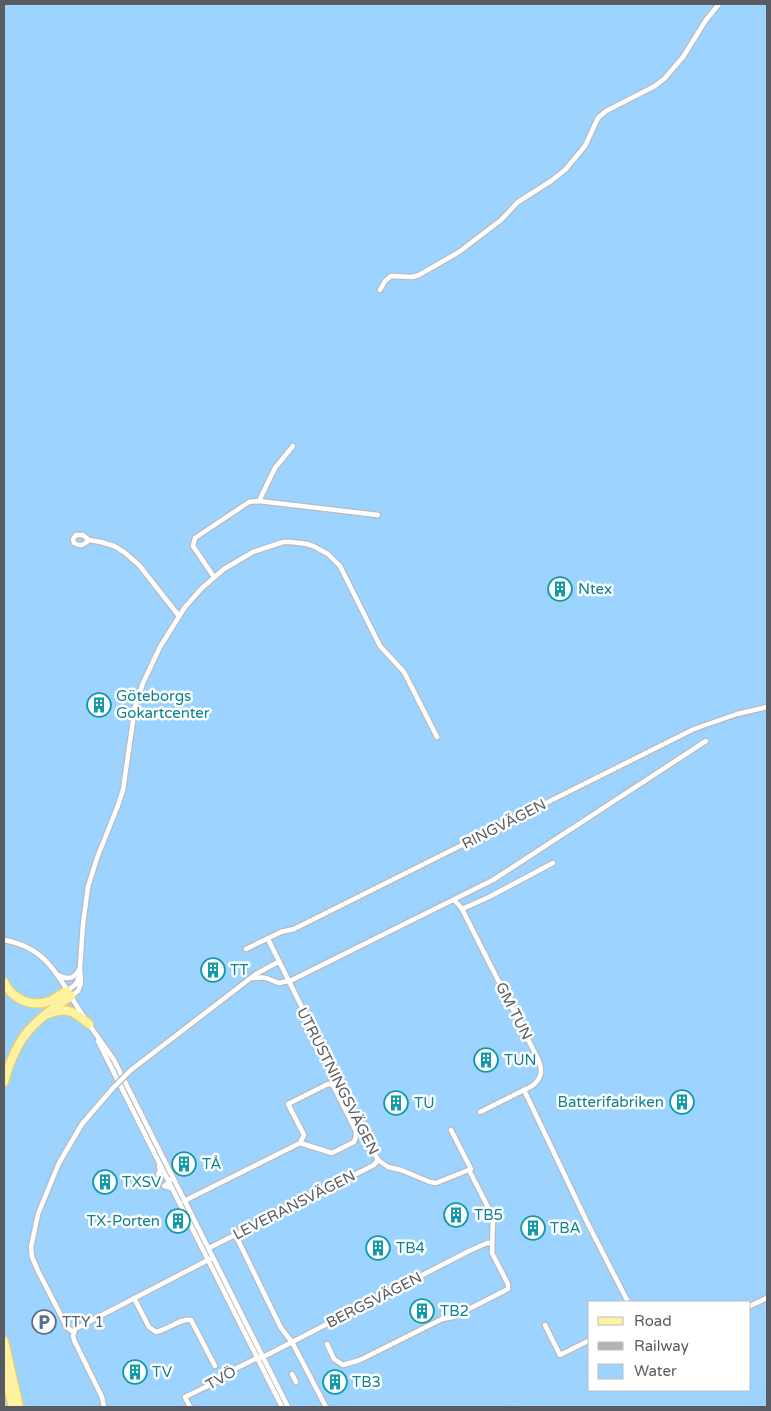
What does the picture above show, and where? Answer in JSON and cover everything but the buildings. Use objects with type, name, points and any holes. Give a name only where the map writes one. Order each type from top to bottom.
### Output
[{"type":"main road","points":[[4,982],[14,996],[22,1001],[31,1003],[48,1002],[69,993]]},
{"type":"main road","points":[[4,1082],[16,1047],[30,1028],[69,993]]},
{"type":"main road","points":[[42,1016],[68,1010],[89,1024]]},
{"type":"main road","points":[[4,1340],[19,1407]]},
{"type":"main road","points":[[4,1369],[13,1407]]},
{"type":"street","points":[[380,290],[385,281],[391,276],[412,277],[459,252],[501,220],[518,202],[565,170],[585,146],[598,118],[606,111],[634,95],[651,88],[665,78],[684,57],[706,20],[719,4]]},
{"type":"street","points":[[260,502],[274,468],[293,446]]},
{"type":"street","points":[[214,577],[193,546],[195,538],[249,502],[378,515]]},
{"type":"street","points":[[89,540],[114,546],[139,564],[179,616]]},
{"type":"street","points":[[69,993],[80,977],[83,920],[87,895],[97,858],[123,790],[135,707],[143,683],[179,616],[195,595],[214,577],[240,559],[261,548],[276,543],[307,544],[328,554],[340,566],[380,646],[404,672],[437,737]]},
{"type":"street","name":"RINGVÄGEN","points":[[246,949],[281,932],[294,929],[687,732],[723,718],[767,707]]},
{"type":"street","points":[[253,978],[261,976],[279,983],[288,982],[493,880],[706,741]]},
{"type":"street","points":[[454,900],[462,910],[553,862]]},
{"type":"street","name":"GM TUN","points":[[462,910],[541,1066],[542,1072],[541,1077],[535,1084],[480,1112]]},
{"type":"street","points":[[73,1332],[67,1327],[40,1274],[32,1257],[31,1247],[38,1214],[59,1163],[82,1124],[131,1070],[260,971],[280,964],[268,939]]},
{"type":"street","points":[[6,940],[34,950],[49,964],[114,1060],[168,1166],[182,1203]]},
{"type":"street","name":"UTRUSTNINGSVÄGEN","points":[[280,964],[378,1160],[388,1167],[436,1183],[470,1169]]},
{"type":"street","points":[[57,975],[70,978],[75,976],[80,970]]},
{"type":"street","points":[[89,1024],[169,1181],[170,1189],[182,1203]]},
{"type":"street","points":[[182,1203],[300,1143],[304,1135],[288,1104],[331,1084],[356,1131],[356,1140],[332,1153],[300,1143]]},
{"type":"street","points":[[524,1090],[587,1222],[627,1301]]},
{"type":"street","points":[[451,1130],[493,1217],[492,1253],[508,1284],[508,1289],[463,1312]]},
{"type":"street","points":[[156,1156],[160,1168],[158,1174]]},
{"type":"street","name":"LEVERANSVÄGEN","points":[[209,1248],[374,1165],[378,1160]]},
{"type":"street","points":[[168,1166],[182,1203],[260,1358],[282,1407]]},
{"type":"street","points":[[170,1174],[167,1184],[182,1203],[209,1248],[210,1259]]},
{"type":"street","points":[[235,1234],[281,1328],[292,1342],[326,1407]]},
{"type":"street","name":"BERGSVÄGEN","points":[[260,1358],[469,1251],[487,1243],[492,1243]]},
{"type":"street","points":[[104,1407],[102,1397],[74,1340],[73,1332],[75,1328],[210,1259]]},
{"type":"street","points":[[134,1298],[149,1327],[156,1332],[184,1320],[191,1320],[215,1366]]},
{"type":"street","points":[[751,1306],[767,1298]]},
{"type":"street","points":[[327,1344],[334,1359],[343,1365],[360,1360],[442,1319],[454,1317]]},
{"type":"street","points":[[545,1325],[560,1355],[588,1341]]},
{"type":"street","points":[[260,1358],[288,1407]]},
{"type":"street","name":"TVÖ","points":[[190,1407],[185,1397],[222,1379],[223,1375],[260,1358]]},
{"type":"street","points":[[292,1374],[296,1382]]},
{"type":"water","points":[[4,4],[767,4],[767,1407],[4,1407]]},
{"type":"tunnel","points":[[453,1317],[463,1312]]},
{"type":"railway","points":[[40,1407],[26,1343],[22,1313],[23,1277],[28,1238],[41,1193],[58,1155],[83,1115],[109,1084],[139,1058],[263,964],[329,919],[719,724],[767,712]]},
{"type":"railway","points":[[313,964],[484,879],[695,742]]},
{"type":"railway","points":[[275,960],[341,946]]},
{"type":"railway","points":[[743,1301],[767,1292]]},
{"type":"railway","points":[[504,1407],[537,1393],[588,1367]]},
{"type":"place","name":"Ntex","points":[[560,589]]},
{"type":"place","name":"Göteborgs Gokartcenter","points":[[99,705]]},
{"type":"place","name":"TT","points":[[213,970]]},
{"type":"place","name":"TUN","points":[[486,1060]]},
{"type":"place","name":"Batterifabriken","points":[[682,1102]]},
{"type":"place","name":"TU","points":[[396,1103]]},
{"type":"place","name":"TÅ","points":[[184,1164]]},
{"type":"place","name":"TXSV","points":[[105,1182]]},
{"type":"place","name":"TB5","points":[[456,1215]]},
{"type":"place","name":"TX-Porten","points":[[178,1221]]},
{"type":"place","name":"TBA","points":[[533,1228]]},
{"type":"place","name":"TB4","points":[[378,1248]]},
{"type":"place","name":"TB2","points":[[422,1311]]},
{"type":"place","name":"TTY 1","points":[[44,1322]]},
{"type":"place","name":"TV","points":[[135,1372]]},
{"type":"place","name":"TB3","points":[[335,1382]]}]
